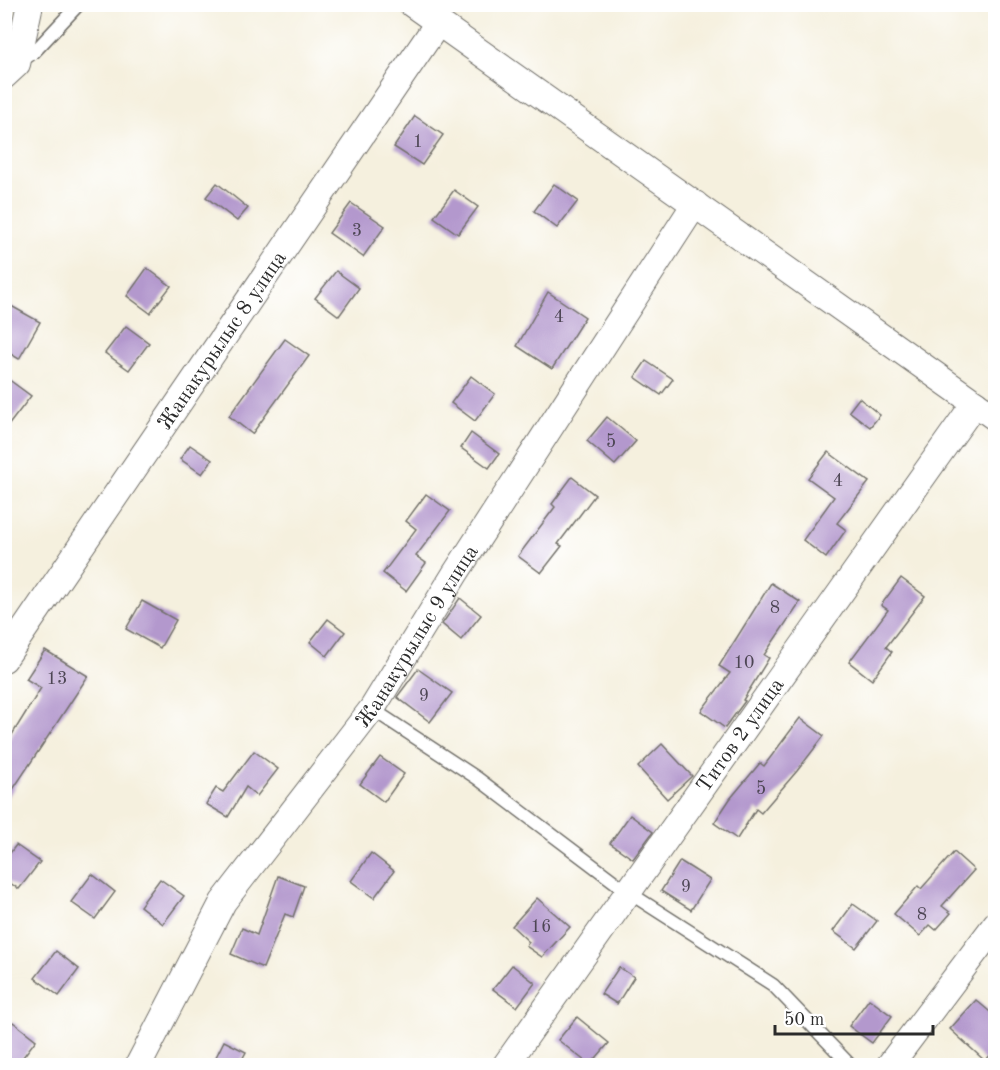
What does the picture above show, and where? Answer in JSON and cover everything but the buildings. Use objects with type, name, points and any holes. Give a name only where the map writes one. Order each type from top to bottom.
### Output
[{"type":"street","points":[[11,70],[30,4]]},
{"type":"street","points":[[412,4],[986,411]]},
{"type":"street","name":"Жанакурылыс 8 улица","points":[[4,659],[438,23]]},
{"type":"street","name":"Жанакурылыс 9 улица","points":[[138,1065],[224,902],[372,709],[455,574],[695,204]]},
{"type":"street","name":"Титов 2 улица","points":[[505,1065],[628,892],[986,411]]},
{"type":"street","points":[[889,1065],[996,924]]},
{"type":"lane","points":[[11,70],[34,52],[79,4]]},
{"type":"lane","points":[[372,709],[477,778],[628,892],[773,985],[851,1065]]}]
